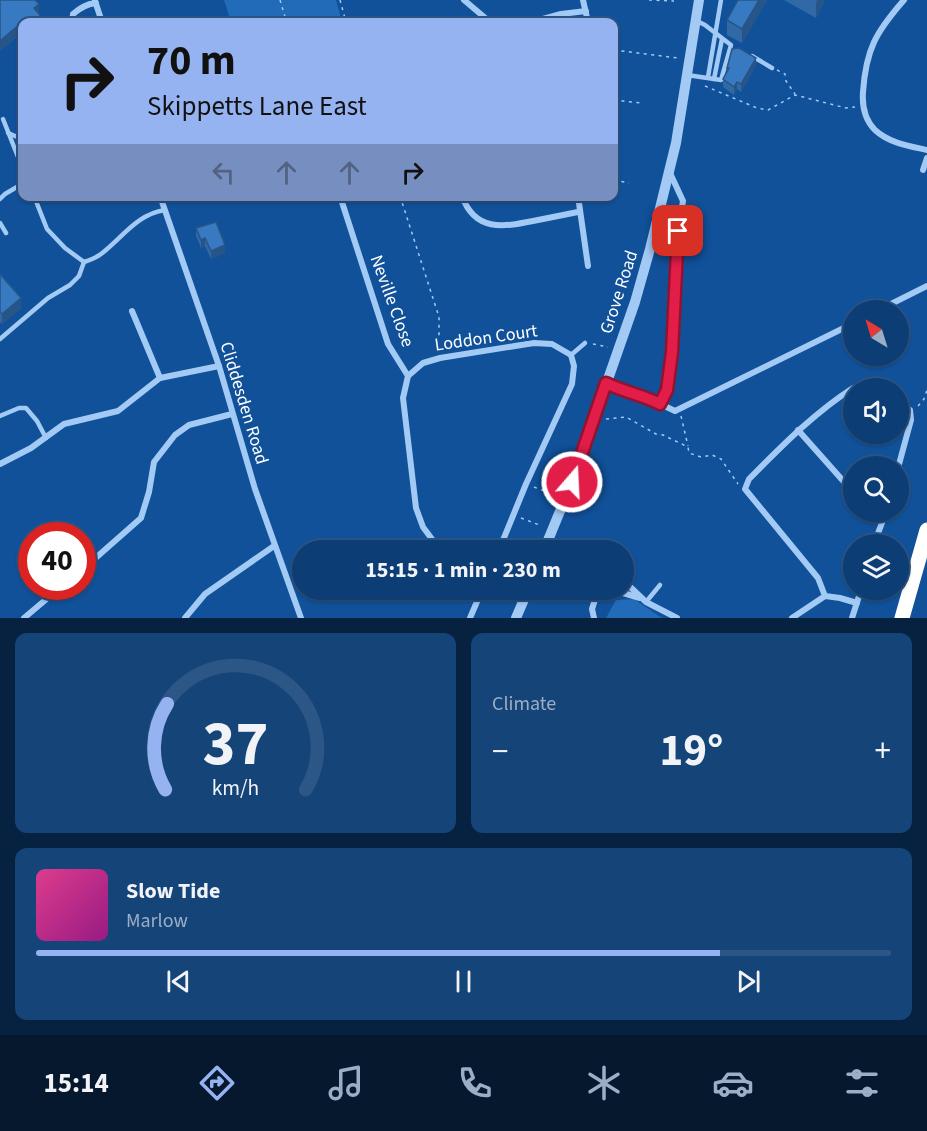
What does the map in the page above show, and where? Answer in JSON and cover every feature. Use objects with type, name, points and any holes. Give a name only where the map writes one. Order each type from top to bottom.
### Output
[{"type":"highway","points":[[902,618],[927,530]]},
{"type":"street","points":[[464,0],[480,18]]},
{"type":"street","points":[[583,0],[587,18]]},
{"type":"street","name":"Grove Road","points":[[551,540],[636,297],[650,249],[676,143],[699,0]]},
{"type":"street","points":[[904,0],[884,24],[869,53],[865,65],[862,106],[866,118],[876,130],[898,144],[927,150]]},
{"type":"street","points":[[72,18],[79,8],[95,1],[101,18]]},
{"type":"street","points":[[546,18],[586,11]]},
{"type":"street","points":[[923,170],[927,158]]},
{"type":"street","points":[[660,404],[667,390],[671,361],[678,231],[683,201],[669,170]]},
{"type":"street","name":"Cliddesden Road","points":[[162,201],[219,366],[274,546],[301,618]]},
{"type":"street","name":"Neville Close","points":[[342,201],[388,344],[408,376]]},
{"type":"street","points":[[464,201],[476,216],[486,223],[500,226],[578,212]]},
{"type":"street","points":[[578,201],[588,266]]},
{"type":"street","points":[[899,300],[927,286]]},
{"type":"street","points":[[132,312],[160,378]]},
{"type":"street","points":[[606,383],[646,396],[675,411],[843,328]]},
{"type":"street","name":"Loddon Court","points":[[408,376],[423,363],[440,358],[525,344],[552,344],[571,355]]},
{"type":"street","points":[[503,540],[572,384],[574,366],[571,355]]},
{"type":"street","points":[[0,464],[31,448],[64,424],[118,411],[160,378],[219,366]]},
{"type":"street","points":[[408,376],[402,398],[416,508],[423,527],[433,540]]},
{"type":"street","points":[[825,596],[818,578],[745,489],[749,479],[798,430],[843,394]]},
{"type":"street","points":[[901,456],[911,420],[910,410]]},
{"type":"street","points":[[96,558],[141,518],[154,462],[175,435],[189,425],[232,414]]},
{"type":"street","points":[[798,430],[843,481]]},
{"type":"street","points":[[185,618],[205,594],[274,546]]},
{"type":"street","points":[[634,591],[643,600]]},
{"type":"street","points":[[792,618],[825,596],[857,603]]},
{"type":"street","points":[[634,597],[677,618]]},
{"type":"street","points":[[24,618],[45,600]]},
{"type":"street","points":[[470,618],[478,600]]},
{"type":"street","points":[[516,618],[524,600]]},
{"type":"street","points":[[594,618],[592,609],[595,600]]},
{"type":"street","points":[[852,618],[858,600]]},
{"type":"lane","points":[[711,78],[721,0]]},
{"type":"lane","points":[[696,21],[739,49]]},
{"type":"lane","points":[[711,78],[722,39]]},
{"type":"lane","points":[[687,75],[695,78],[722,80],[731,45]]},
{"type":"lane","points":[[747,53],[772,68]]},
{"type":"lane","points":[[3,119],[18,154]]},
{"type":"lane","points":[[8,133],[18,137]]},
{"type":"lane","points":[[0,199],[16,189]]},
{"type":"lane","points":[[36,201],[47,229],[65,248],[84,262]]},
{"type":"lane","points":[[84,262],[100,255],[131,226],[154,212],[165,210]]},
{"type":"lane","points":[[0,223],[6,233]]},
{"type":"lane","points":[[0,339],[48,298],[80,276],[84,262]]},
{"type":"lane","points":[[571,355],[585,343]]},
{"type":"lane","points":[[0,416],[19,408],[26,408],[37,421],[46,438]]},
{"type":"lane","points":[[643,600],[660,585]]},
{"type":"path","points":[[280,0],[284,18]]},
{"type":"path","points":[[340,0],[345,18]]},
{"type":"path","points":[[649,0],[674,1]]},
{"type":"path","points":[[618,51],[683,59]]},
{"type":"path","points":[[772,68],[785,74],[786,81],[795,95],[846,108],[862,106]]},
{"type":"path","points":[[699,83],[757,108],[768,110],[795,95]]},
{"type":"path","points":[[618,100],[641,103]]},
{"type":"path","points":[[618,181],[629,183]]},
{"type":"path","points":[[402,201],[439,317],[438,350]]},
{"type":"path","points":[[585,343],[609,347]]},
{"type":"path","points":[[910,410],[917,407],[924,399],[927,390]]},
{"type":"path","points":[[680,409],[689,453],[701,457],[712,455],[724,461],[740,486]]},
{"type":"path","points":[[604,419],[626,417],[656,434],[688,447]]},
{"type":"path","points":[[541,490],[555,495]]},
{"type":"path","points":[[528,521],[543,527]]},
{"type":"shaded area","points":[[224,0],[336,0],[341,18],[230,18]]},
{"type":"shaded area","points":[[634,599],[662,618],[606,618],[616,600]]},
{"type":"building","points":[[0,0],[35,0],[39,4],[34,8],[40,15],[38,18],[18,18],[18,26],[0,41]]},
{"type":"building","points":[[738,0],[759,0],[742,29],[727,20]]},
{"type":"building","points":[[739,48],[756,58],[741,84],[737,82],[734,87],[723,79],[729,68],[727,68],[732,49]]},
{"type":"building","points":[[216,222],[225,245],[211,251],[205,238],[201,240],[196,228]]},
{"type":"building","points":[[0,274],[21,298],[2,314],[0,312]]},
{"type":"route","points":[[572,482],[606,383],[646,396],[660,404],[667,390],[672,352],[678,231]]}]
